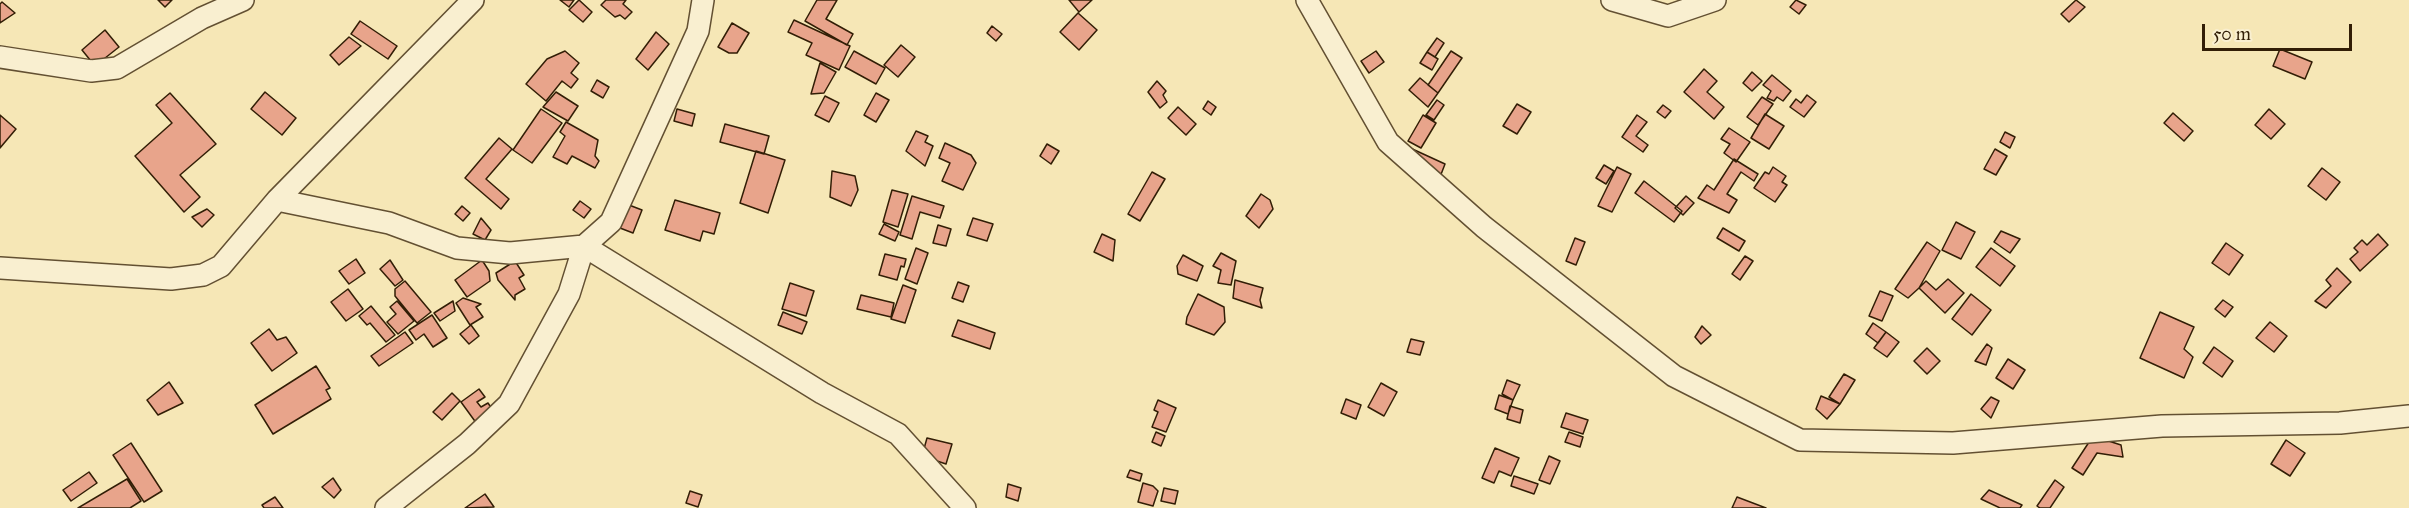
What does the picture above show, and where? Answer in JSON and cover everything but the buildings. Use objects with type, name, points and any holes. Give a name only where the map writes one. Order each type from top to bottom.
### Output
[{"type":"street","points":[[0,57],[91,71],[117,68],[202,18],[243,0]]},
{"type":"street","points":[[0,268],[171,279],[203,275],[221,266],[277,200],[473,0]]},
{"type":"street","points":[[386,508],[467,444],[509,404],[568,294],[584,246],[611,222],[698,31],[703,0]]},
{"type":"street","points":[[1307,0],[1388,142],[1396,150],[1484,227],[1674,376],[1800,440],[1953,443],[2162,426],[2340,423],[2409,416]]},
{"type":"street","points":[[1612,0],[1668,16],[1715,0]]},
{"type":"street","points":[[277,200],[389,223],[457,248],[510,253],[584,246],[822,393],[898,434],[964,508]]}]
